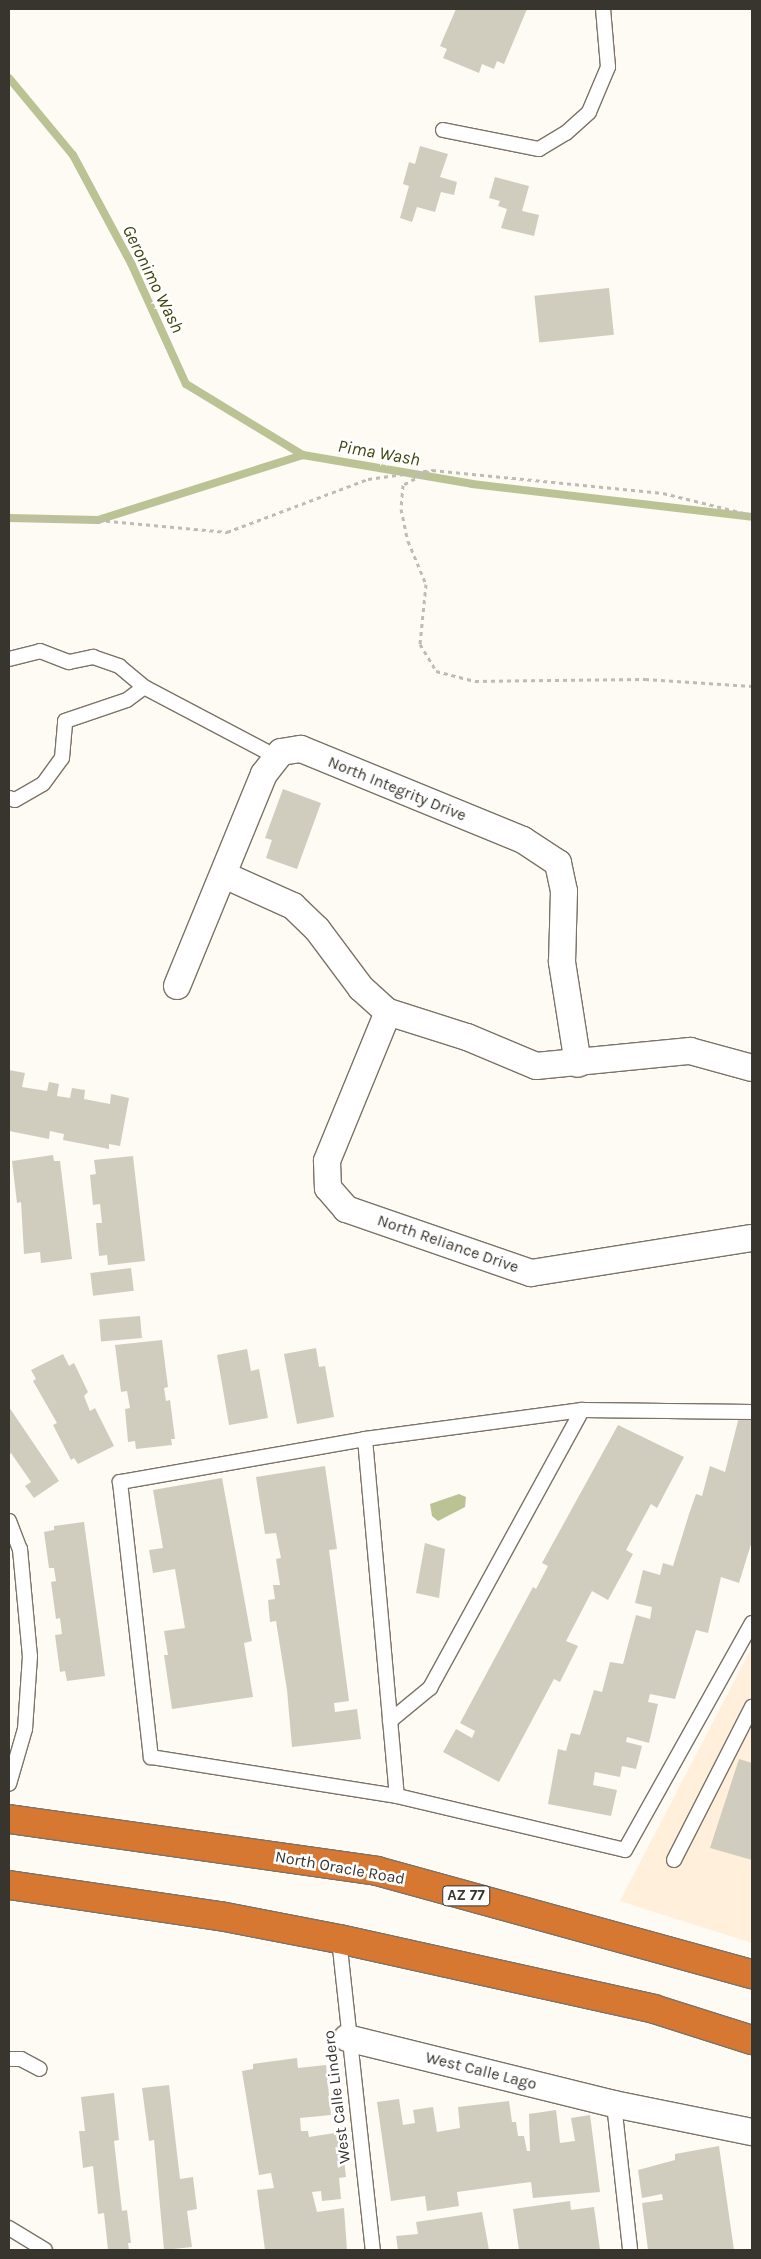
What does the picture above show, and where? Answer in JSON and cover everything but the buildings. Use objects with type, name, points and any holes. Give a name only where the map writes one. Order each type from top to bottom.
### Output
[{"type":"highway","name":"North Oracle Road","points":[[9,1819],[377,1872],[752,1974]]},
{"type":"highway","points":[[9,1885],[220,1916],[339,1939],[654,2009],[752,2040]]},
{"type":"street","name":"North Integrity Drive","points":[[277,757],[281,752],[301,750],[523,840],[558,863],[564,891],[562,962],[578,1064]]},
{"type":"street","points":[[177,986],[264,774],[277,757]]},
{"type":"street","points":[[224,875],[293,906],[317,929],[361,988],[388,1012],[467,1037],[536,1066],[578,1064],[690,1051],[752,1068]]},
{"type":"street","name":"North Reliance Drive","points":[[388,1012],[327,1161],[328,1188],[346,1209],[531,1273],[752,1238]]},
{"type":"street","name":"West Calle Lago","points":[[347,2038],[614,2104],[752,2132]]},
{"type":"lane","points":[[443,130],[539,148],[566,133],[588,112],[608,67],[603,9]]},
{"type":"lane","points":[[9,659],[40,652],[69,662],[93,657],[119,666],[144,687],[277,757]]},
{"type":"lane","points":[[9,798],[15,800],[43,784],[62,758],[64,721],[127,700],[144,687]]},
{"type":"lane","points":[[752,1412],[582,1410],[365,1440],[120,1482],[150,1757],[397,1796],[625,1850],[752,1623]]},
{"type":"lane","points":[[390,1721],[430,1688],[582,1410]]},
{"type":"lane","points":[[365,1440],[397,1796]]},
{"type":"lane","points":[[9,1521],[20,1549],[30,1656],[25,1729],[9,1784]]},
{"type":"lane","points":[[674,1860],[752,1707]]},
{"type":"lane","name":"West Calle Lindero","points":[[339,1939],[347,2038],[373,2250]]},
{"type":"lane","points":[[9,2060],[21,2059],[40,2069]]},
{"type":"lane","points":[[614,2104],[630,2250]]},
{"type":"lane","points":[[9,2228],[45,2250]]},
{"type":"path","points":[[9,518],[98,520],[227,532],[368,479],[432,470],[663,494],[752,515]]},
{"type":"path","points":[[432,470],[403,485],[401,509],[408,541],[426,584],[420,644],[436,671],[475,680],[645,679],[752,686]]},
{"type":"shaded area","points":[[459,1494],[466,1497],[465,1507],[438,1521],[432,1516],[430,1504]]},
{"type":"shaded area","points":[[752,1647],[752,1943],[620,1901]]},
{"type":"waterway","name":"Geronimo Wash","points":[[9,78],[73,155],[131,263],[186,384],[303,455]]},
{"type":"waterway","name":"Pima Wash","points":[[9,518],[98,520],[303,455],[472,484],[752,517]]}]
